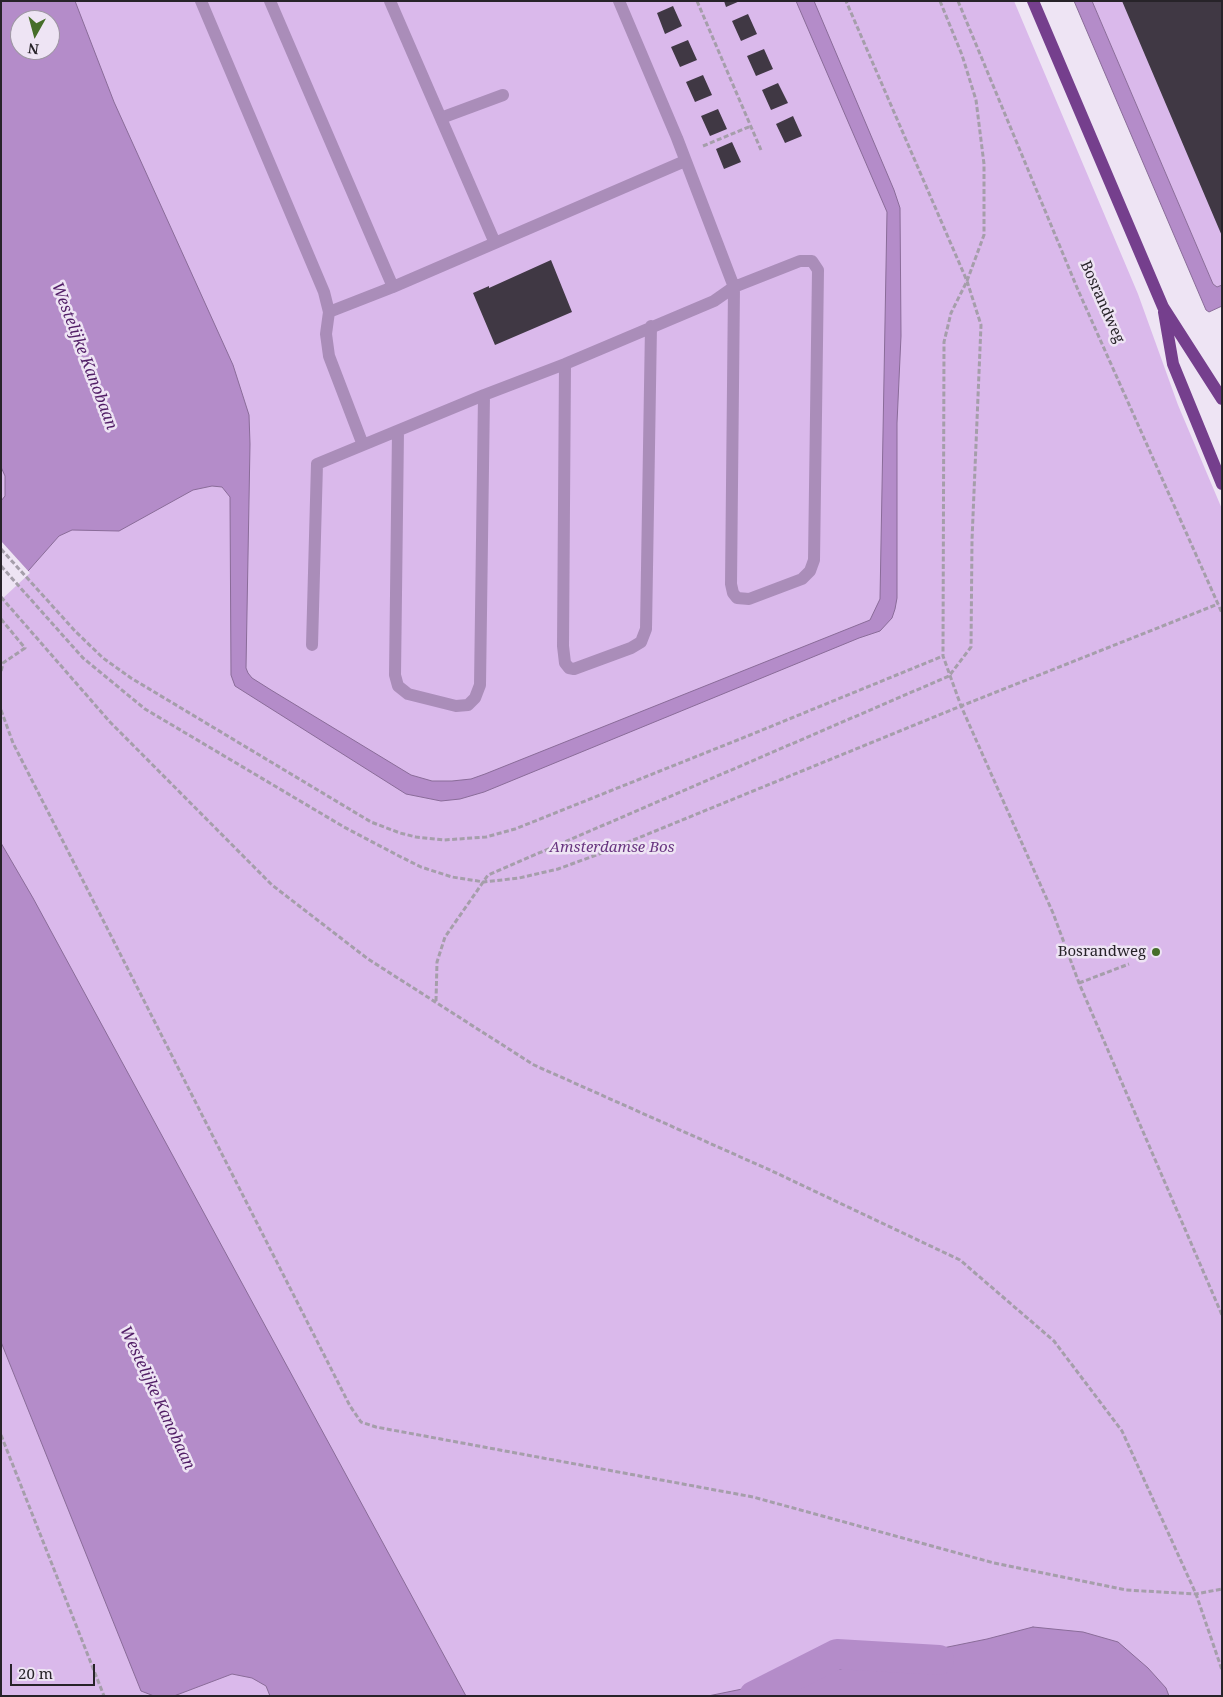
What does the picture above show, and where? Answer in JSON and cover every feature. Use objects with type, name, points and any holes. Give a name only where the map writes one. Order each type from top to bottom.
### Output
[{"type":"main road","points":[[1034,1],[1163,307],[1222,399]]},
{"type":"main road","points":[[1163,307],[1173,364],[1222,484]]},
{"type":"lane","points":[[201,1],[324,292],[329,312],[326,334],[329,356],[363,445]]},
{"type":"lane","points":[[270,1],[392,287]]},
{"type":"lane","points":[[390,1],[495,242]]},
{"type":"lane","points":[[312,645],[317,464],[484,395],[565,364],[651,326],[714,301],[734,287],[800,261],[812,261],[818,270],[814,560],[810,571],[802,579],[749,599],[737,598],[733,593],[731,584],[734,287],[685,161],[619,1]]},
{"type":"lane","points":[[441,118],[503,95]]},
{"type":"lane","points":[[329,312],[392,287],[685,161]]},
{"type":"lane","points":[[565,364],[563,646],[565,663],[569,668],[574,669],[641,642],[646,629],[651,326]]},
{"type":"lane","points":[[398,431],[395,675],[398,686],[408,694],[456,706],[468,705],[475,698],[480,686],[484,395]]},
{"type":"path","points":[[697,1],[761,150]]},
{"type":"path","points":[[940,1],[962,55],[976,100],[984,164],[984,235],[967,281],[951,313],[944,342],[943,656],[960,706],[1052,913],[1079,983],[1222,1315]]},
{"type":"path","name":"Bosrandweg","points":[[958,1],[1078,290],[1222,613]]},
{"type":"path","points":[[685,161],[694,150],[751,126]]},
{"type":"path","points":[[1,550],[52,608],[104,658],[131,678],[371,822],[400,834],[444,840],[486,837],[515,829],[943,656]]},
{"type":"path","points":[[1,566],[83,658],[146,709],[344,828],[421,867],[452,877],[484,882],[519,878],[558,869],[583,860],[960,706],[1218,604]]},
{"type":"path","points":[[1,597],[110,722],[272,885],[368,958],[534,1065],[772,1171],[960,1260],[1054,1341],[1122,1430],[1196,1594],[1222,1670]]},
{"type":"path","points":[[1,619],[25,648],[3,663],[1,672]]},
{"type":"path","points":[[1,710],[13,743],[350,1406],[361,1422],[376,1427],[754,1497],[994,1563],[1079,1581],[1126,1590],[1196,1594],[1222,1589]]},
{"type":"path","points":[[1079,983],[1128,964]]},
{"type":"path","points":[[1,1435],[104,1696]]},
{"type":"green space","name":"Amsterdamse Bos","points":[[1,1],[1014,1],[1138,294],[1178,405],[1222,509],[1222,1696],[1,1696]]},
{"type":"green space","points":[[1092,1],[1222,1],[1222,285],[1217,287],[1213,284]]},
{"type":"water","name":"Westelijke Kanobaan","points":[[1,1],[75,1],[114,102],[233,365],[249,415],[246,668],[252,678],[411,775],[432,781],[452,781],[471,779],[485,774],[870,620],[880,599],[887,212],[796,1],[814,1],[900,208],[901,336],[897,423],[897,598],[892,618],[880,631],[484,792],[460,799],[441,801],[406,794],[235,686],[231,675],[230,497],[222,487],[212,486],[193,490],[119,531],[72,530],[59,536],[1,598],[1,501],[5,496],[5,476],[1,467]]},
{"type":"water","points":[[1074,1],[1092,1],[1213,284],[1217,287],[1222,285],[1222,306],[1209,312],[1206,310]]},
{"type":"water","name":"Westelijke Kanobaan","points":[[1,843],[33,898],[466,1696],[270,1696],[266,1686],[252,1678],[232,1674],[174,1696],[154,1696],[141,1691],[1,1342]]},
{"type":"water","points":[[1033,1627],[1083,1632],[1118,1642],[1148,1668],[1166,1688],[1169,1696],[708,1696],[987,1639]]},
{"type":"pier","points":[[1,541],[30,573],[1,600]]},
{"type":"building","points":[[724,1],[740,1],[726,7]]},
{"type":"building","points":[[1122,1],[1222,1],[1222,236]]},
{"type":"building","points":[[673,6],[682,26],[665,34],[657,13]]},
{"type":"building","points":[[748,14],[757,34],[741,41],[732,21]]},
{"type":"building","points":[[688,40],[697,60],[680,67],[671,47]]},
{"type":"building","points":[[764,49],[773,69],[756,76],[747,56]]},
{"type":"building","points":[[703,75],[712,95],[695,102],[686,82]]},
{"type":"building","points":[[778,83],[788,103],[771,110],[762,90]]},
{"type":"building","points":[[718,109],[727,129],[710,136],[701,116]]},
{"type":"building","points":[[793,116],[802,136],[785,143],[776,124]]},
{"type":"building","points":[[732,142],[741,162],[724,169],[716,149]]},
{"type":"building","points":[[551,260],[572,312],[495,345],[473,293],[489,286],[489,288]]},
{"type":"waterway","points":[[754,1696],[837,1654],[939,1660]]},
{"type":"place","name":"Bosrandweg","points":[[1156,952]]}]
